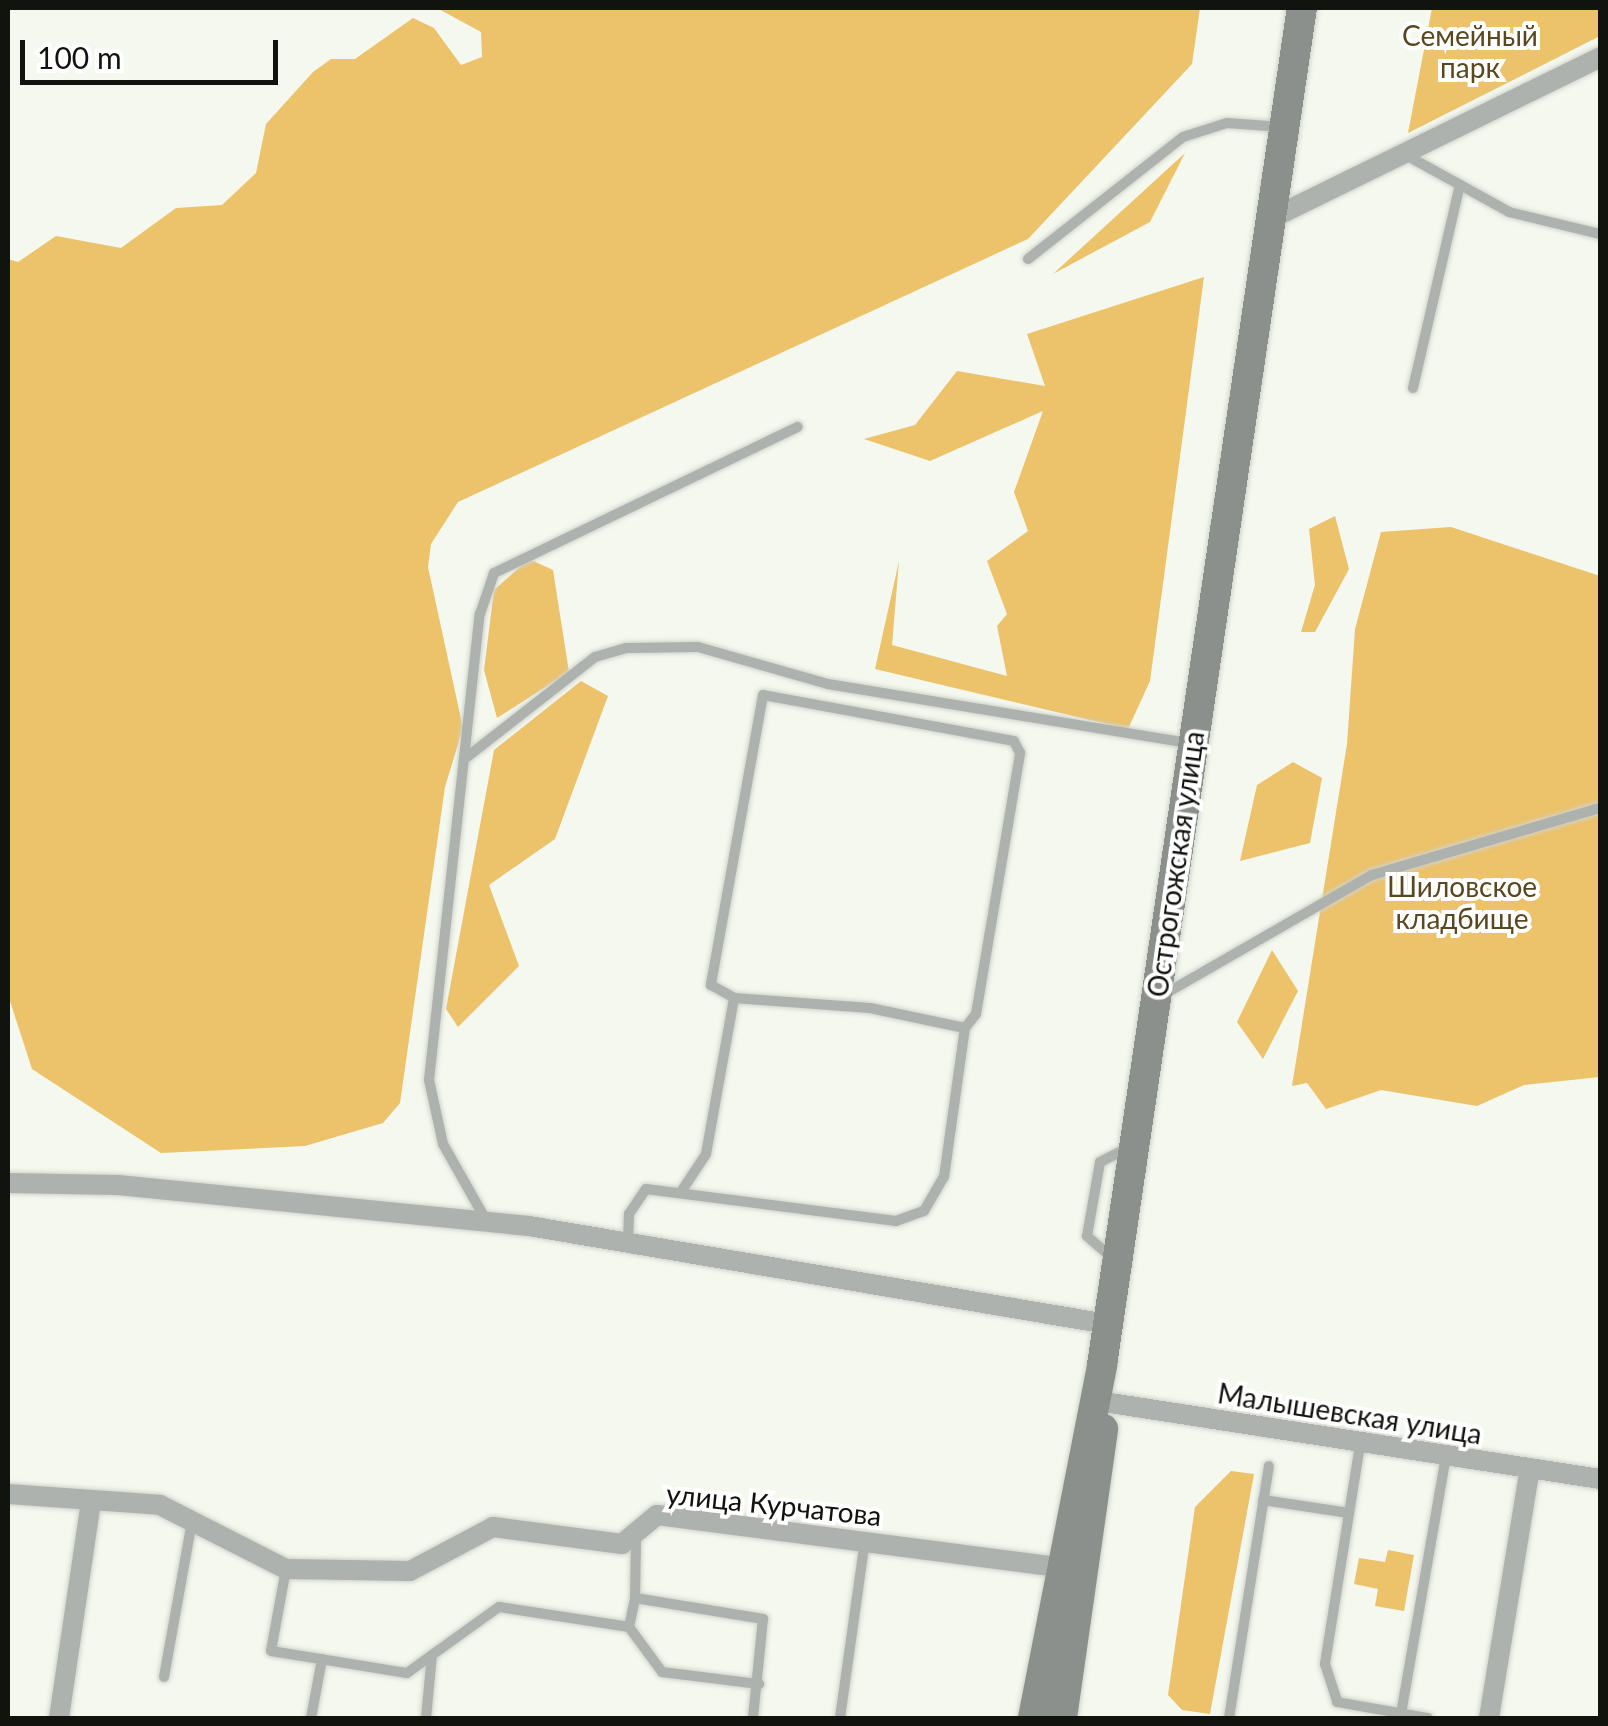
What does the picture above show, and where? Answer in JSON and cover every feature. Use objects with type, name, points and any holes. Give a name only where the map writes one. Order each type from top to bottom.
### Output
[{"type":"street","name":"Острогожская улица","points":[[1099,1401],[1116,1262],[1302,8]]},
{"type":"street","points":[[1270,219],[1600,57]]},
{"type":"street","points":[[8,1183],[487,1221],[1107,1324]]},
{"type":"street","points":[[1033,1718],[1056,1567],[1099,1401]]},
{"type":"street","points":[[1062,1718],[1099,1401]]},
{"type":"street","name":"Малышевская улица","points":[[1099,1401],[1360,1445],[1600,1479]]},
{"type":"street","points":[[1489,1718],[1530,1468]]},
{"type":"street","points":[[8,1494],[194,1516],[252,1559],[286,1569],[410,1571],[493,1527],[636,1542]]},
{"type":"street","points":[[59,1718],[92,1501]]},
{"type":"street","name":"улица Курчатова","points":[[636,1542],[657,1515],[1056,1567]]},
{"type":"lane","points":[[1028,259],[1183,137],[1227,123],[1284,126]]},
{"type":"lane","points":[[1404,154],[1509,212],[1600,234]]},
{"type":"lane","points":[[1413,388],[1460,185]]},
{"type":"lane","points":[[487,1221],[443,1144],[429,1080],[480,614],[494,573],[798,427]]},
{"type":"lane","points":[[467,757],[595,658],[626,648],[698,648],[828,684],[1193,743]]},
{"type":"lane","points":[[628,1244],[636,1194],[681,1192],[910,1220],[938,1197],[944,1177],[965,1028],[976,1014],[1020,753],[1014,741],[764,695],[711,984],[734,998],[870,1008],[965,1028]]},
{"type":"lane","points":[[1155,1000],[1372,875],[1600,808]]},
{"type":"lane","points":[[681,1192],[706,1154],[734,998]]},
{"type":"lane","points":[[1360,1445],[1324,1664],[1336,1702],[1428,1718]]},
{"type":"lane","points":[[1401,1714],[1446,1456]]},
{"type":"lane","points":[[1229,1718],[1269,1466]]},
{"type":"lane","points":[[1264,1500],[1348,1513]]},
{"type":"lane","points":[[164,1677],[194,1516]]},
{"type":"lane","points":[[840,1718],[865,1541]]},
{"type":"lane","points":[[629,1626],[635,1598],[636,1542]]},
{"type":"lane","points":[[286,1569],[271,1651],[407,1673],[499,1607],[629,1626],[662,1672],[759,1684]]},
{"type":"lane","points":[[635,1598],[763,1620],[753,1718]]},
{"type":"lane","points":[[426,1718],[432,1655]]},
{"type":"lane","points":[[311,1718],[322,1659]]},
{"type":"green space","points":[[437,8],[1200,8],[1192,64],[1028,239],[458,502],[431,544],[428,567],[463,728],[445,787],[400,1103],[383,1123],[305,1146],[161,1153],[32,1069],[8,995],[8,259],[18,262],[56,236],[121,248],[176,208],[222,205],[256,173],[266,124],[313,72],[331,59],[355,59],[413,18],[434,28],[461,65],[482,57],[481,32]]},
{"type":"green space","name":"Семейный парк","points":[[1432,8],[1600,8],[1600,36],[1408,133]]},
{"type":"green space","points":[[1185,153],[1150,222],[1053,274]]},
{"type":"green space","points":[[1204,277],[1150,681],[1128,729],[875,669],[899,561],[892,645],[1007,676],[997,626],[1007,614],[987,561],[1028,531],[1014,492],[1043,411],[930,461],[864,439],[915,425],[957,371],[1045,386],[1027,334]]},
{"type":"green space","points":[[1335,516],[1349,569],[1315,632],[1301,632],[1315,585],[1309,529]]},
{"type":"green space","name":"Шиловское кладбище","points":[[1451,527],[1600,576],[1600,1077],[1524,1085],[1477,1106],[1381,1090],[1326,1109],[1307,1083],[1292,1086],[1347,744],[1355,629],[1381,532]]},
{"type":"green space","points":[[529,559],[553,570],[569,672],[497,718],[484,670],[494,590]]},
{"type":"green space","points":[[581,681],[608,696],[555,839],[489,885],[519,966],[458,1027],[446,1009],[494,750]]},
{"type":"green space","points":[[1293,762],[1322,778],[1310,843],[1240,861],[1257,785]]},
{"type":"green space","points":[[1272,950],[1298,991],[1263,1059],[1237,1022]]},
{"type":"green space","points":[[1231,1471],[1254,1474],[1210,1714],[1182,1710],[1168,1695],[1195,1507]]},
{"type":"green space","points":[[1388,1550],[1414,1555],[1404,1611],[1375,1606],[1378,1589],[1354,1584],[1359,1558],[1385,1562]]}]
